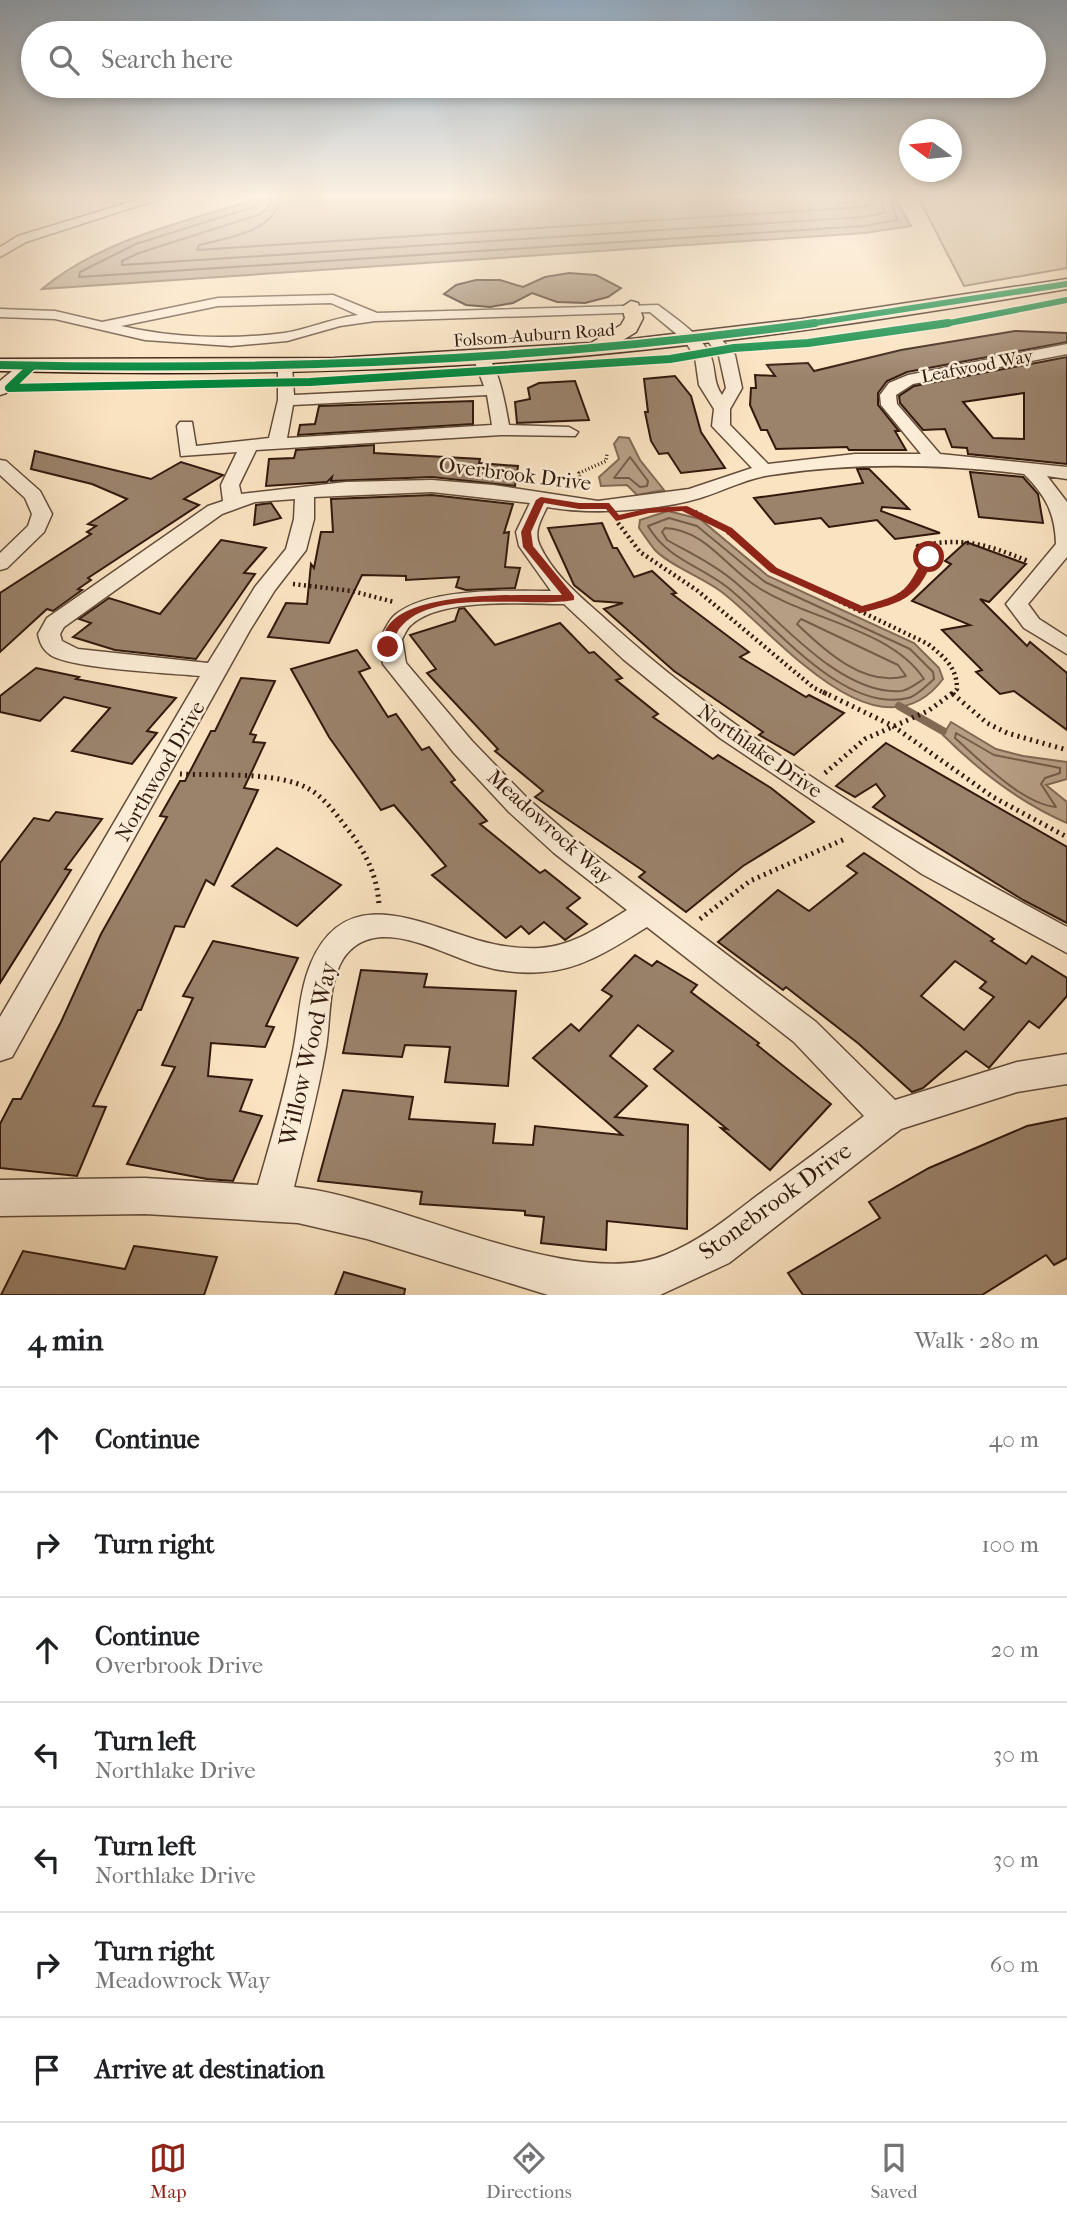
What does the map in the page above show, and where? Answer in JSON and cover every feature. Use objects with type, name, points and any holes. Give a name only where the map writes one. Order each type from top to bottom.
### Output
[{"type":"main road","name":"Folsom-Auburn Road","points":[[0,365],[284,367],[481,357],[595,348],[859,318],[1067,284]]},
{"type":"main road","points":[[595,348],[629,328],[634,318],[631,307]]},
{"type":"street","points":[[102,325],[218,302],[333,299],[375,317]]},
{"type":"street","points":[[0,313],[55,315],[145,336],[219,341],[277,327],[375,317],[653,308],[690,338],[703,357],[707,385],[722,409]]},
{"type":"street","points":[[173,311],[277,327]]},
{"type":"street","points":[[711,336],[727,355],[734,388],[722,409],[722,426],[764,470]]},
{"type":"street","name":"Leafwood Way","points":[[934,459],[889,405],[888,395],[895,386],[926,376],[1067,349]]},
{"type":"street","points":[[481,357],[494,390],[502,430]]},
{"type":"street","points":[[0,390],[24,366]]},
{"type":"street","points":[[277,442],[286,400],[284,367]]},
{"type":"street","points":[[286,400],[494,390]]},
{"type":"street","points":[[186,426],[187,452],[277,442],[300,444],[502,430],[569,432]]},
{"type":"street","points":[[233,502],[230,485],[249,445]]},
{"type":"street","name":"Overbrook Drive","points":[[216,671],[78,656],[62,652],[51,644],[49,634],[55,623],[215,510],[233,502],[304,492],[432,486],[493,491],[584,506],[620,505],[692,494],[764,470],[855,459],[934,459],[1067,472]]},
{"type":"street","points":[[0,465],[33,495],[42,514],[37,528],[0,564]]},
{"type":"street","points":[[1029,468],[1057,496],[1066,520],[1066,545],[1058,562],[1017,604],[1020,613],[1030,622],[1067,647]]},
{"type":"street","name":"Northwood Drive","points":[[0,1047],[216,671],[271,581],[296,550],[302,537],[304,492]]},
{"type":"street","name":"Northlake Drive","points":[[541,500],[526,532],[528,547],[570,598],[621,645],[729,732],[872,828],[932,867],[1067,941]]},
{"type":"street","name":"Meadowrock Way","points":[[570,598],[454,600],[428,606],[413,613],[392,631],[388,647],[395,664],[463,747],[518,805],[564,846],[805,1032],[889,1118]]},
{"type":"street","name":"Willow Wood Way","points":[[272,1202],[309,1051],[324,970],[333,949],[352,933],[378,925],[404,926],[478,952],[513,960],[546,961],[577,953],[648,912]]},
{"type":"street","name":"Stonebrook Drive","points":[[272,1202],[367,1221],[549,1276],[608,1284],[666,1275],[716,1250],[889,1118],[962,1092],[1017,1077],[1067,1069]]},
{"type":"street","points":[[0,1198],[145,1196],[272,1202]]},
{"type":"path","points":[[584,506],[579,473],[598,467],[606,461],[607,453]]},
{"type":"path","points":[[692,511],[729,530],[774,570],[908,632],[937,651],[956,671],[957,689],[953,694],[923,713],[873,734],[846,752],[811,787]]},
{"type":"path","points":[[627,516],[616,518],[625,536],[640,552],[698,591],[814,688],[893,726],[993,797],[1067,837]]},
{"type":"path","points":[[861,610],[904,598],[922,574],[929,557],[918,546],[951,539],[970,539],[1058,562]]},
{"type":"path","points":[[271,581],[378,596],[413,613]]},
{"type":"path","points":[[953,694],[987,723],[1007,733],[1067,750]]},
{"type":"path","points":[[159,773],[271,780],[307,787],[332,808],[365,854],[379,894],[378,925]]},
{"type":"path","points":[[682,938],[717,901],[768,871],[872,828]]},
{"type":"shaded area","points":[[949,257],[1067,257],[1067,268],[964,286]]},
{"type":"water","points":[[90,257],[506,257],[42,289]]},
{"type":"water","points":[[619,437],[629,438],[640,460],[664,490],[637,495],[627,485],[601,486],[599,477],[619,459],[614,444]]},
{"type":"water","points":[[668,511],[700,519],[768,576],[914,643],[939,668],[943,679],[917,702],[888,707],[858,700],[828,683],[723,593],[655,550],[639,528],[640,520]]},
{"type":"water","points":[[951,722],[996,749],[1067,762],[1067,779],[1046,785],[1067,802],[1067,823],[1016,796],[971,761],[943,735]]},
{"type":"building","points":[[569,273],[596,275],[621,288],[608,297],[585,303],[557,302],[532,293],[513,303],[490,307],[466,305],[444,294],[456,285],[476,280],[500,280],[523,287],[545,277]]},
{"type":"building","points":[[1015,331],[1067,333],[1067,342],[907,372],[887,381],[878,393],[878,405],[899,431],[895,431],[906,450],[849,450],[847,447],[776,449],[767,430],[761,430],[750,405],[751,388],[756,388],[755,375],[775,376],[767,365],[808,363],[814,371],[901,350]]},
{"type":"building","points":[[1067,357],[1067,464],[968,454],[967,448],[952,447],[945,429],[923,430],[900,403],[899,396],[914,386]],"holes":[[[1024,393],[1024,439],[993,438],[963,402]]]},
{"type":"building","points":[[675,376],[691,396],[701,432],[725,468],[681,473],[668,453],[659,454],[651,441],[645,412],[648,412],[644,379]]},
{"type":"building","points":[[575,381],[589,420],[517,423],[515,402],[530,399],[528,388],[539,383]]},
{"type":"building","points":[[473,401],[473,424],[298,435],[300,425],[315,424],[319,406]]},
{"type":"building","points":[[374,445],[374,453],[480,459],[479,463],[518,466],[515,486],[432,477],[331,481],[332,477],[327,482],[266,486],[269,459],[294,458],[296,450]]},
{"type":"building","points":[[35,451],[151,479],[181,462],[223,475],[184,499],[199,505],[88,578],[91,580],[78,589],[82,590],[53,611],[47,609],[0,652],[0,593],[91,534],[87,532],[96,526],[88,524],[127,499],[92,484],[31,469]]},
{"type":"building","points":[[857,469],[869,469],[909,509],[882,507],[881,511],[940,533],[895,539],[877,520],[829,527],[821,518],[775,524],[754,498],[863,483]]},
{"type":"building","points":[[970,472],[1023,477],[1038,494],[1043,523],[979,517]]},
{"type":"building","points":[[432,495],[513,504],[504,533],[509,532],[505,567],[520,568],[515,588],[466,590],[456,587],[459,577],[406,580],[406,576],[362,575],[329,643],[268,637],[286,603],[307,604],[311,564],[314,568],[321,532],[333,532],[331,499]]},
{"type":"building","points":[[271,503],[281,518],[254,525],[256,505]]},
{"type":"building","points":[[602,523],[613,548],[617,548],[634,577],[652,571],[676,593],[672,594],[749,652],[740,657],[806,697],[809,695],[844,713],[794,755],[759,735],[763,732],[674,671],[604,609],[623,603],[594,601],[574,585],[548,528]]},
{"type":"building","points":[[221,540],[266,548],[244,573],[255,574],[196,659],[115,650],[73,637],[91,623],[79,619],[109,598],[160,614]]},
{"type":"building","points":[[966,542],[1026,564],[989,602],[980,599],[1027,646],[1030,642],[1067,673],[1067,730],[1014,691],[1000,694],[976,672],[982,670],[942,630],[970,625],[912,601],[951,564],[945,561]]},
{"type":"building","points":[[464,608],[495,645],[560,623],[589,653],[594,652],[622,678],[616,680],[658,714],[653,717],[713,759],[718,755],[771,788],[814,822],[743,866],[686,912],[639,877],[645,872],[535,797],[543,791],[495,751],[498,749],[427,673],[436,669],[410,635],[455,621],[459,609]]},
{"type":"building","points":[[357,650],[370,668],[359,672],[388,717],[396,714],[422,750],[429,747],[455,780],[451,782],[487,821],[480,824],[540,873],[545,870],[580,898],[567,908],[587,924],[565,940],[544,922],[529,934],[521,926],[506,938],[432,875],[446,866],[394,805],[381,810],[329,737],[291,669]]},
{"type":"building","points":[[36,668],[79,677],[76,679],[176,698],[147,731],[157,733],[132,764],[72,751],[110,708],[64,697],[40,721],[0,712],[0,696]]},
{"type":"building","points":[[241,678],[275,681],[250,734],[256,735],[253,742],[265,743],[244,788],[258,790],[214,885],[206,880],[184,927],[175,926],[141,1010],[138,1010],[93,1106],[106,1107],[77,1176],[0,1168],[0,1124],[13,1099],[21,1099],[61,1022],[101,934],[167,817],[160,816],[180,781],[185,781],[211,731],[215,731]]},
{"type":"building","points":[[886,743],[1067,847],[1067,923],[1023,900],[873,807],[885,796],[876,784],[855,797],[836,786]]},
{"type":"building","points":[[56,812],[102,819],[65,869],[71,870],[0,983],[0,863],[34,818],[49,821]]},
{"type":"building","points":[[277,848],[341,885],[297,926],[232,886]]},
{"type":"building","points":[[864,853],[994,939],[991,941],[1026,964],[1032,956],[1067,978],[1067,996],[1039,1028],[1029,1021],[989,1068],[966,1051],[923,1088],[912,1092],[859,1044],[786,987],[783,990],[718,942],[778,890],[809,911],[857,873],[847,866]],"holes":[[[955,961],[986,982],[980,988],[994,997],[964,1030],[921,996]]]},
{"type":"building","points":[[213,941],[298,958],[266,1026],[274,1027],[265,1047],[211,1043],[208,1076],[252,1080],[240,1111],[262,1116],[233,1181],[207,1179],[127,1164],[175,1067],[162,1065],[193,998],[183,996]]},
{"type":"building","points":[[635,955],[652,966],[657,961],[697,985],[691,992],[759,1043],[757,1045],[831,1104],[770,1170],[721,1128],[727,1129],[654,1069],[673,1051],[638,1025],[610,1056],[647,1086],[615,1117],[688,1125],[687,1229],[607,1221],[606,1250],[541,1243],[544,1217],[525,1215],[525,1211],[420,1204],[422,1192],[318,1181],[343,1090],[413,1097],[409,1119],[495,1124],[493,1143],[533,1145],[535,1126],[622,1135],[533,1058],[571,1024],[579,1031],[612,996],[602,990]]},
{"type":"building","points":[[361,970],[427,974],[424,987],[516,991],[508,1086],[445,1082],[450,1047],[405,1045],[402,1057],[343,1053]]},
{"type":"building","points":[[1067,1118],[1067,1258],[1054,1265],[1046,1255],[982,1295],[803,1295],[788,1273],[880,1218],[869,1202],[929,1168],[1027,1126]]},
{"type":"building","points":[[134,1246],[217,1257],[204,1295],[1,1295],[23,1251],[125,1269]]},
{"type":"building","points":[[344,1272],[405,1289],[404,1295],[335,1295]]},
{"type":"waterway","points":[[899,706],[943,731]]},
{"type":"cycle path","points":[[0,365],[267,366],[533,354],[801,325],[1067,284]]},
{"type":"cycle path","points":[[32,366],[9,388],[310,382],[670,359],[734,348],[808,343],[938,325],[1067,300]]},
{"type":"route","points":[[388,647],[392,631],[407,616],[428,606],[454,600],[570,598],[559,588],[528,547],[526,532],[531,515],[541,500],[579,506],[609,506],[616,518],[649,510],[684,508],[729,530],[774,570],[861,610],[904,598],[922,574],[929,557]]}]
